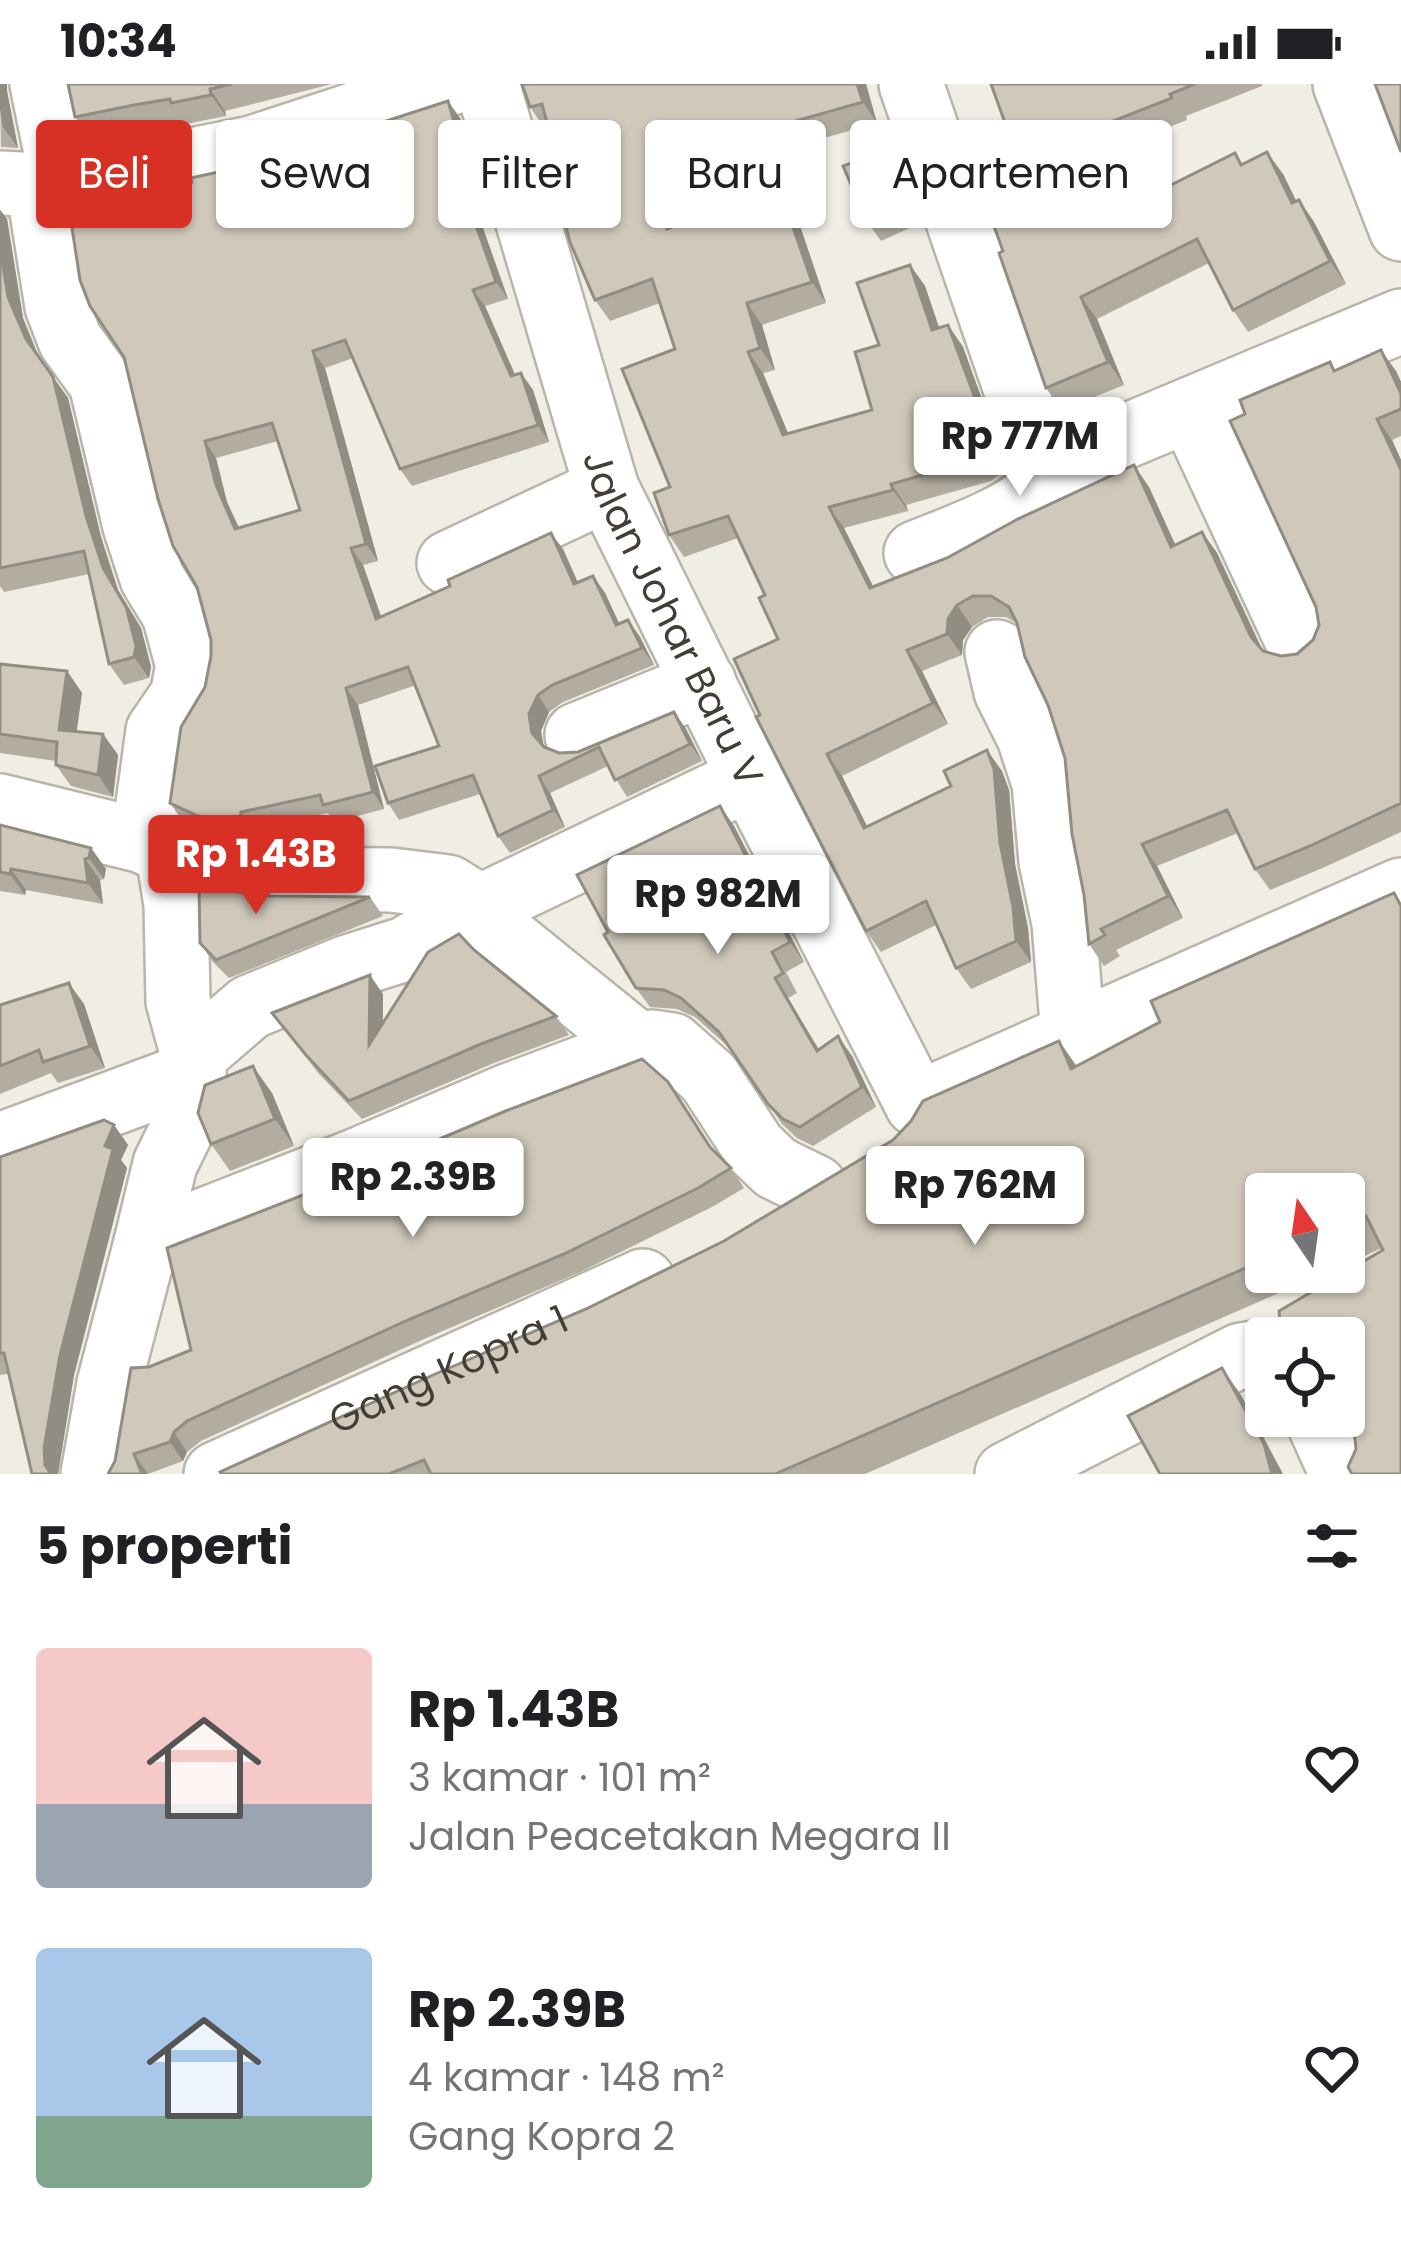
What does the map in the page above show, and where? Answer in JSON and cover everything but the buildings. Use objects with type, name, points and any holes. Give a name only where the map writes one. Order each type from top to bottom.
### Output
[{"type":"street","points":[[42,84],[34,185],[57,306],[70,340],[101,383],[135,526],[152,578],[174,614],[188,666],[182,696],[158,731],[155,847],[176,905],[178,1001],[193,1065],[184,1123],[165,1164],[153,1241],[109,1384],[93,1474]]},
{"type":"street","points":[[34,185],[252,148],[448,84]]},
{"type":"street","name":"Jalan Johar Baru V","points":[[487,84],[607,489],[917,1104]]},
{"type":"street","points":[[911,84],[1035,445],[1046,458],[1069,460],[1401,321]]},
{"type":"street","points":[[1345,84],[1401,229]]},
{"type":"street","points":[[1190,410],[1298,642]]},
{"type":"street","points":[[916,553],[1010,512],[1029,498],[1045,476],[1046,458]]},
{"type":"street","points":[[449,563],[607,489]]},
{"type":"street","points":[[997,652],[1006,691],[1045,783],[1073,1035]]},
{"type":"street","points":[[577,735],[704,683]]},
{"type":"street","points":[[0,1145],[193,1065],[250,1007],[405,949],[480,907],[750,778]]},
{"type":"street","points":[[0,806],[155,847],[199,868],[285,879],[391,880],[448,887],[480,907],[510,941],[641,1047]]},
{"type":"street","points":[[153,1241],[652,1042],[672,1045],[710,1078],[754,1147],[776,1168],[827,1180],[895,1139],[907,1127],[917,1104],[1401,890]]},
{"type":"street","name":"Gang Kopra 1","points":[[216,1474],[690,1258]]},
{"type":"street","points":[[1006,1474],[1245,1355]]},
{"type":"street","points":[[1325,1437],[1342,1474]]}]
